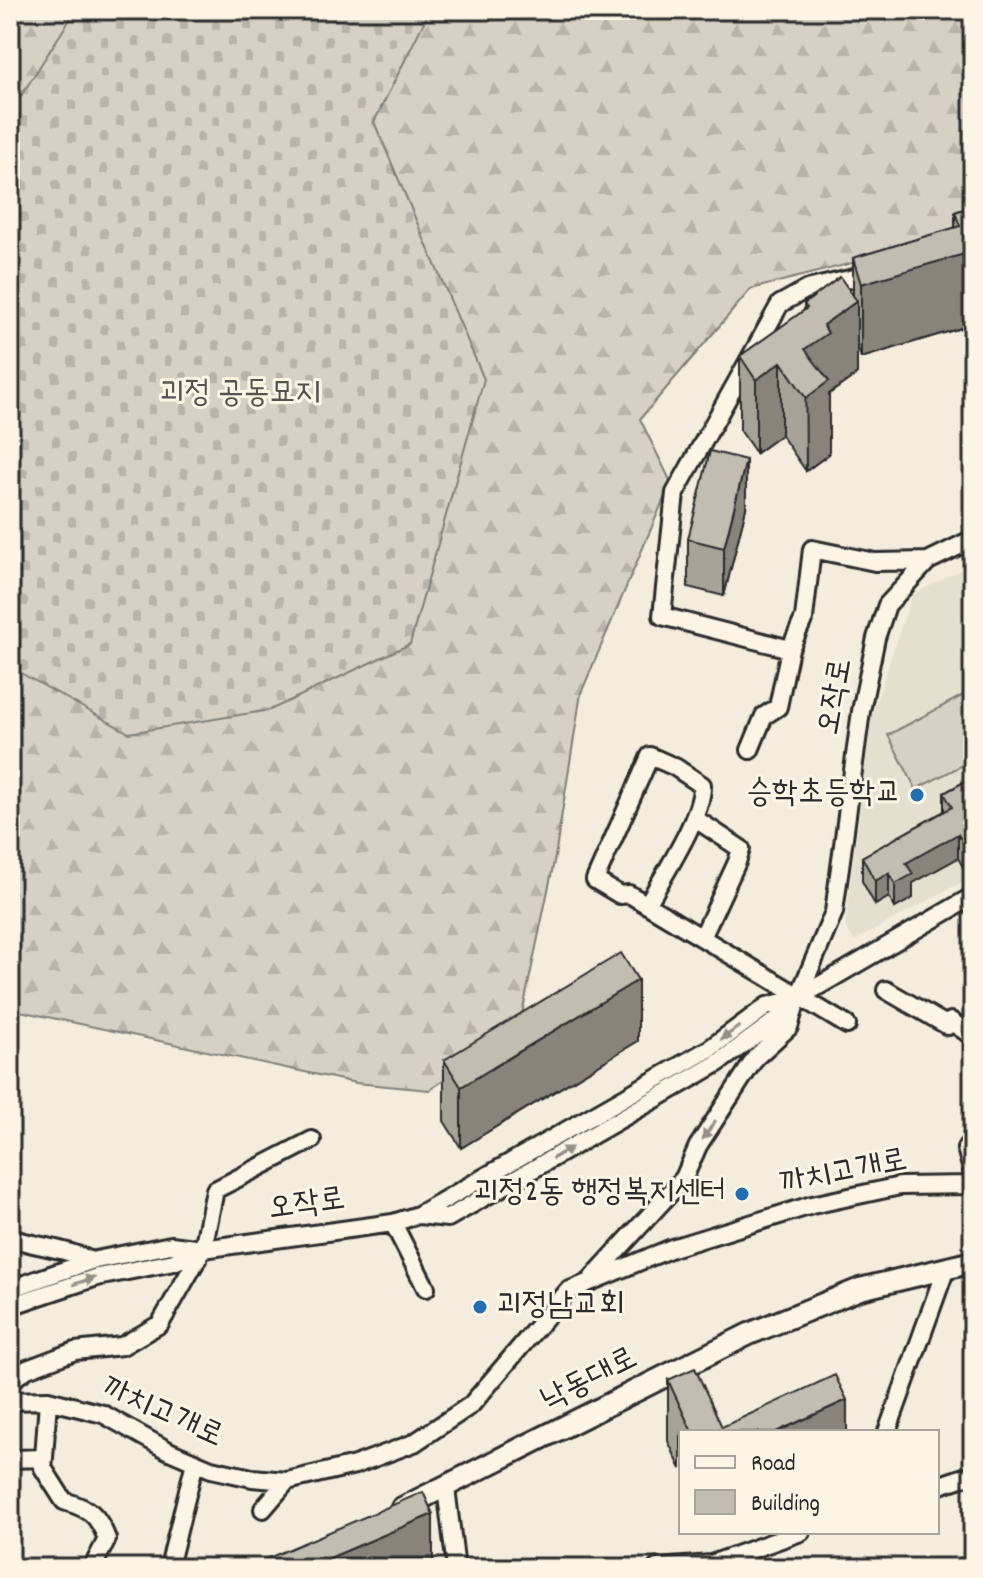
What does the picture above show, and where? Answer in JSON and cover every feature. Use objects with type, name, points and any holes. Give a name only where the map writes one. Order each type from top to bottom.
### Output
[{"type":"main road","name":"낙동대로","points":[[378,1519],[446,1488],[749,1334],[860,1289],[973,1262]]},
{"type":"main road","points":[[967,1568],[973,1564]]},
{"type":"street","points":[[790,649],[662,616],[675,493],[780,304],[807,289],[891,268]]},
{"type":"street","name":"오작로","points":[[10,1289],[91,1261],[171,1245],[203,1249],[393,1223],[418,1215],[709,1049],[767,1006],[798,998],[834,912],[861,711],[876,638],[887,605],[928,561],[971,546]]},
{"type":"street","points":[[750,750],[764,716],[778,707],[790,649],[804,618],[812,549],[875,562],[928,561]]},
{"type":"street","points":[[647,905],[703,797],[702,785],[675,767],[650,756],[595,880],[620,895],[629,894],[798,998],[847,1025]]},
{"type":"street","points":[[694,818],[741,849],[702,938]]},
{"type":"street","points":[[589,1281],[684,1178],[698,1146],[756,1057],[789,1027],[798,998],[973,896]]},
{"type":"street","points":[[886,990],[948,1026],[951,1021],[973,1037]]},
{"type":"street","points":[[973,1139],[966,1148],[973,1174]]},
{"type":"street","name":"까치고개로","points":[[10,1381],[27,1369],[75,1351],[122,1346],[160,1324],[203,1249],[215,1190],[312,1140]]},
{"type":"street","name":"까치고개로","points":[[10,1401],[48,1400],[103,1414],[195,1462],[252,1478],[287,1481],[355,1465],[414,1443],[471,1405],[568,1291],[589,1281],[672,1248],[812,1205],[900,1186],[973,1185]]},
{"type":"street","points":[[393,1223],[426,1288]]},
{"type":"street","points":[[10,1238],[35,1246],[71,1250],[91,1261]]},
{"type":"street","name":"오작로","points":[[10,1306],[97,1277],[174,1262],[203,1249]]},
{"type":"street","points":[[888,1430],[946,1268]]},
{"type":"street","points":[[48,1400],[43,1468],[64,1501],[86,1508],[100,1520],[107,1539],[92,1568]]},
{"type":"street","points":[[10,1459],[44,1458]]},
{"type":"street","points":[[171,1559],[195,1462]]},
{"type":"street","points":[[939,1485],[973,1474]]},
{"type":"street","points":[[263,1509],[287,1481]]},
{"type":"street","points":[[446,1488],[456,1568]]},
{"type":"street","points":[[657,1568],[711,1564],[795,1534]]},
{"type":"shaded area","name":"승학초등학교","points":[[962,569],[973,587],[973,876],[854,941],[845,927],[872,714],[912,595]]},
{"type":"green space","points":[[10,10],[973,10],[973,232],[751,289],[640,419],[671,482],[581,693],[555,857],[518,1033],[429,1090],[356,1083],[10,1009]]},
{"type":"green space","name":"괴정 공동묘지","points":[[76,10],[430,10],[374,122],[484,379],[410,644],[270,710],[129,733],[10,667],[10,113]]},
{"type":"green space","points":[[973,690],[973,760],[916,789],[888,735]]},
{"type":"building","points":[[973,206],[973,234],[966,236],[971,252],[861,284],[853,258],[960,226],[955,212]]},
{"type":"building","points":[[840,277],[857,301],[823,325],[828,333],[805,349],[829,381],[806,398],[781,362],[756,380],[740,356],[807,308],[804,304]]},
{"type":"building","points":[[710,451],[746,460],[724,548],[688,539]]},
{"type":"building","points":[[973,777],[973,846],[967,849],[958,834],[906,863],[913,874],[895,884],[889,873],[875,881],[862,857],[952,807],[944,793]]},
{"type":"building","points":[[621,953],[638,980],[461,1087],[444,1060]]},
{"type":"building","points":[[695,1368],[722,1427],[835,1375],[847,1400],[780,1430],[691,1430],[668,1380]]},
{"type":"building","points":[[423,1492],[433,1514],[306,1568],[270,1568],[266,1559]]},
{"type":"place","name":"승학초등학교","points":[[917,795]]},
{"type":"place","name":"괴정2동 행정복지센터","points":[[742,1194]]},
{"type":"place","name":"괴정남교회","points":[[480,1307]]}]
